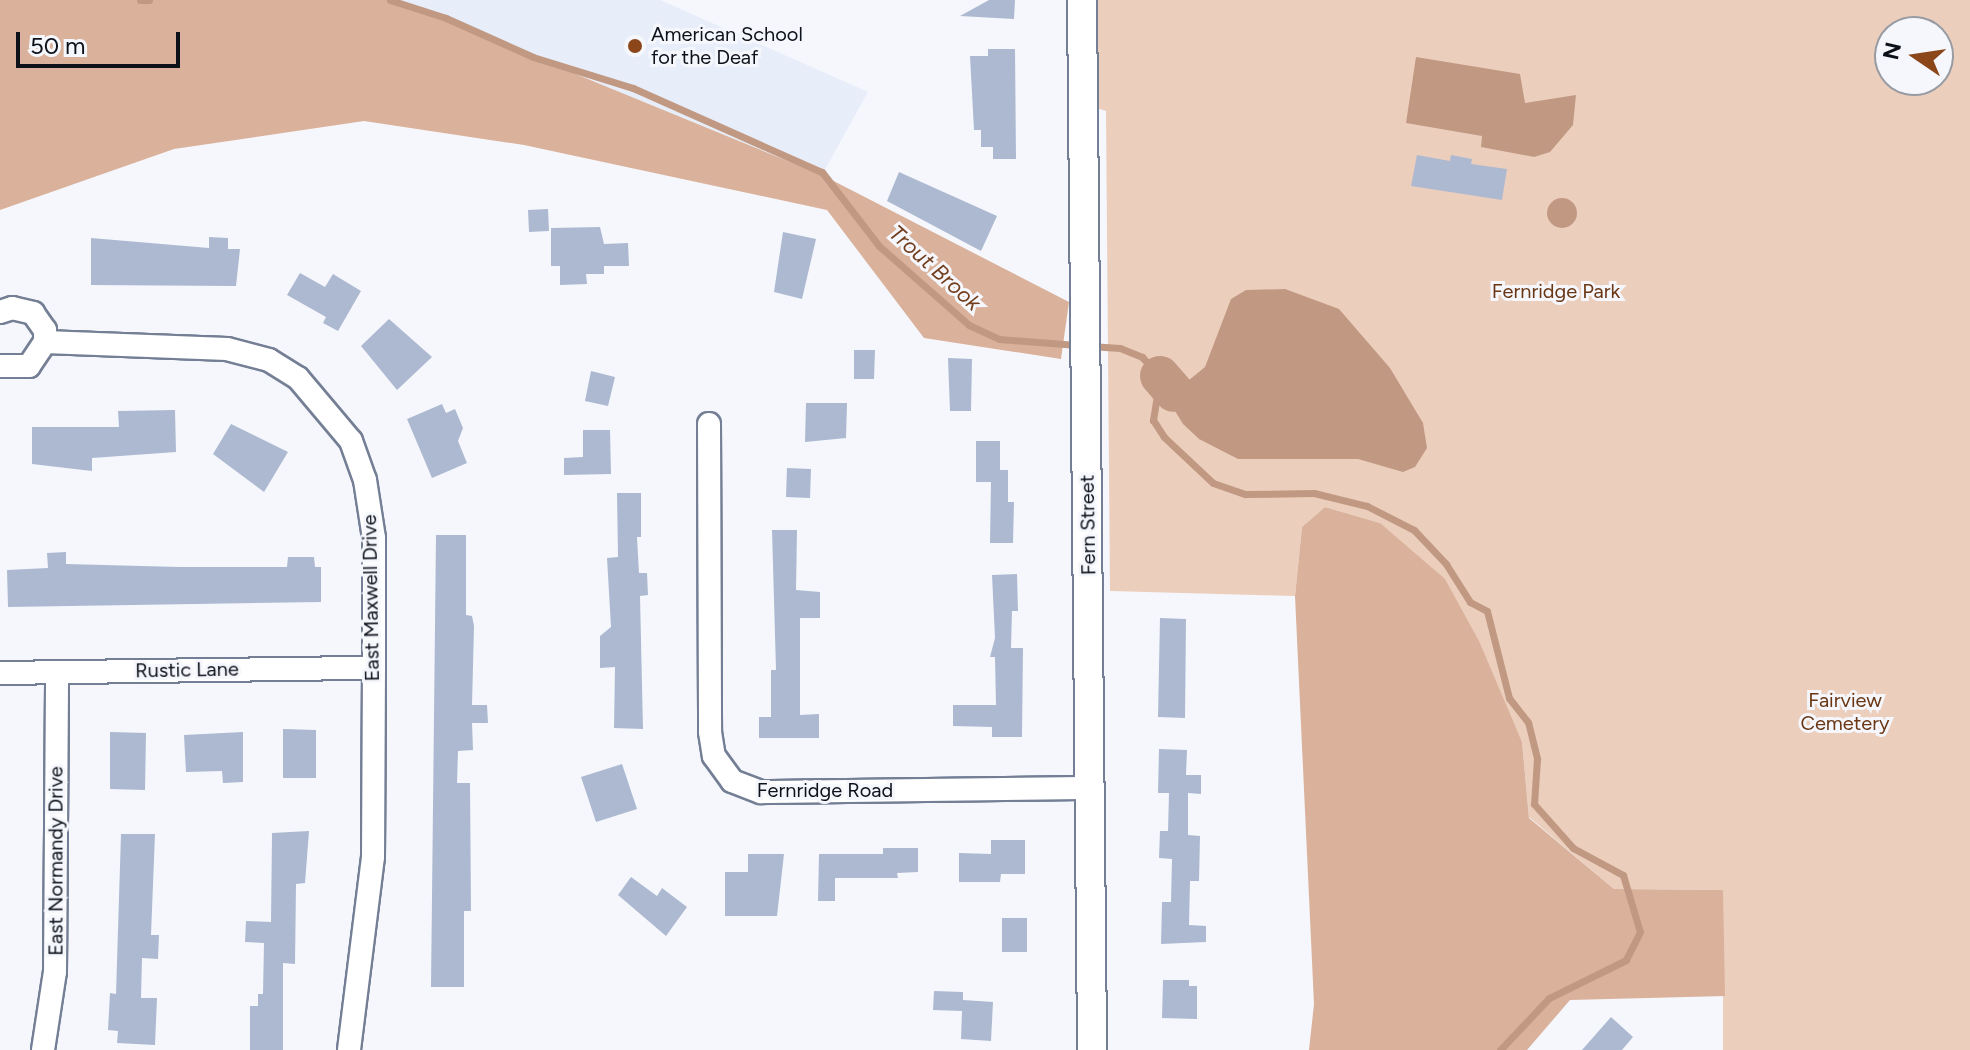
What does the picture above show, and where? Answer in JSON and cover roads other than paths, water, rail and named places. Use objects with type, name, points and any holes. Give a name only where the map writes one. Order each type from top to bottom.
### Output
[{"type":"street","name":"Fern Street","points":[[1082,0],[1092,1050]]},
{"type":"street","points":[[0,312],[12,308],[33,313],[45,330],[45,342],[29,366],[0,366]]},
{"type":"street","name":"East Maxwell Drive","points":[[45,342],[227,349],[269,360],[298,378],[351,441],[365,480],[374,538],[374,668],[373,857],[349,1050]]},
{"type":"street","name":"Fernridge Road","points":[[709,424],[710,732],[714,756],[732,781],[771,792],[1091,788]]},
{"type":"street","name":"Rustic Lane","points":[[0,673],[374,668]]},
{"type":"street","name":"East Normandy Drive","points":[[43,1050],[55,972],[57,672]]},
{"type":"waterway","name":"Trout Brook","points":[[140,0],[149,0]]},
{"type":"waterway","name":"Trout Brook","points":[[390,0],[446,18],[533,57],[633,88],[822,172],[879,246],[969,325],[999,339],[1077,345]]},
{"type":"waterway","name":"Trout Brook","points":[[1090,346],[1120,348],[1142,357],[1160,376],[1153,420],[1164,437],[1213,483],[1245,494],[1314,493],[1367,506],[1414,530],[1446,564],[1470,602],[1487,611],[1509,698],[1528,722],[1537,759],[1534,804],[1573,848],[1623,875],[1640,932],[1626,960],[1549,998],[1500,1050]]},
{"type":"waterway","points":[[1160,376],[1174,392]]},
{"type":"place","name":"American School for the Deaf","points":[[635,46]]},
{"type":"park label","name":"Fernridge Park","points":[[1556,291]]},
{"type":"park label","name":"Fairview Cemetery","points":[[1845,712]]}]
